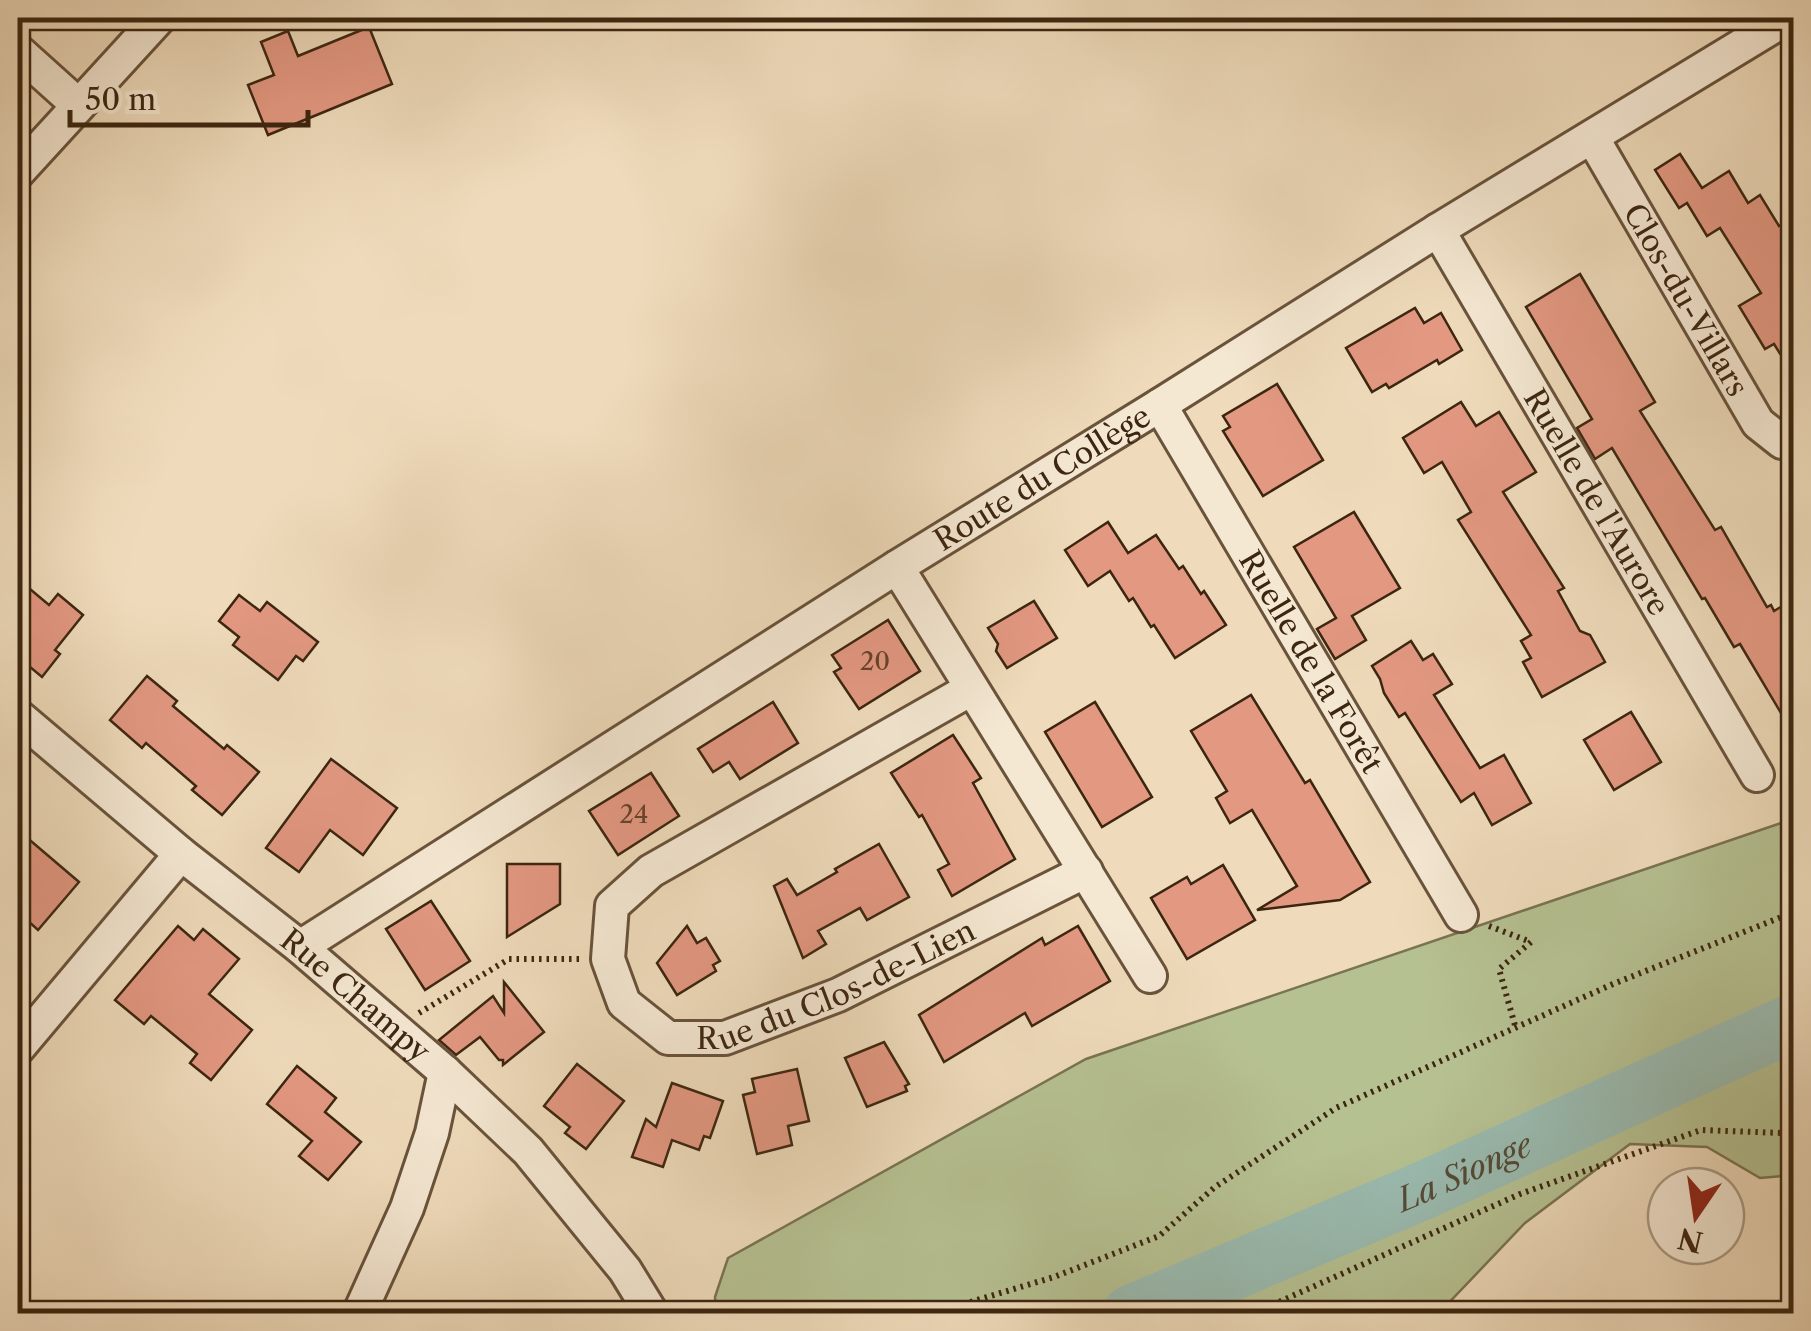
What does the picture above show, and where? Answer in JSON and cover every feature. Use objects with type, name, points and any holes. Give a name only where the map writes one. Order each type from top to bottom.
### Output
[{"type":"street","points":[[18,172],[160,18]]},
{"type":"street","name":"Route du Collège","points":[[300,947],[896,567],[1786,18]]},
{"type":"street","points":[[18,52],[78,104]]},
{"type":"street","name":"Clos-du-Villars","points":[[1592,138],[1758,423],[1782,442],[1794,443]]},
{"type":"street","name":"Ruelle de l'Aurore","points":[[1438,230],[1758,775]]},
{"type":"street","name":"Ruelle de la Forêt","points":[[1160,405],[1462,915]]},
{"type":"street","points":[[896,567],[1150,976]]},
{"type":"street","name":"Rue du Clos-de-Lien","points":[[972,689],[651,871],[612,906],[608,960],[624,1003],[668,1038],[725,1038],[838,995],[1086,871]]},
{"type":"street","name":"Rue Champy","points":[[18,716],[300,947],[445,1072],[528,1151],[625,1270],[652,1314]]},
{"type":"street","points":[[18,1048],[182,854]]},
{"type":"street","points":[[359,1314],[407,1208],[432,1132],[445,1072]]},
{"type":"path","points":[[943,1314],[1158,1236],[1215,1187],[1336,1108],[1613,984],[1794,912]]},
{"type":"path","points":[[1462,915],[1531,942],[1499,969],[1516,1029]]},
{"type":"path","points":[[408,1019],[509,959],[608,960]]},
{"type":"path","points":[[1252,1314],[1520,1194],[1701,1130],[1794,1130]]},
{"type":"green space","points":[[1793,819],[1793,1175],[1760,1178],[1746,1166],[1707,1147],[1630,1144],[1525,1223],[1439,1313],[716,1313],[715,1297],[728,1258],[1086,1059]]},
{"type":"building","points":[[369,27],[392,84],[268,135],[248,85],[274,75],[261,42],[288,31],[298,56]]},
{"type":"building","points":[[1680,154],[1702,188],[1729,171],[1748,203],[1760,195],[1779,226],[1794,217],[1794,376],[1774,344],[1765,349],[1739,306],[1761,293],[1720,228],[1707,236],[1687,203],[1679,208],[1655,170]]},
{"type":"building","points":[[1580,274],[1655,402],[1640,411],[1715,530],[1721,527],[1767,607],[1771,605],[1774,611],[1794,599],[1794,735],[1740,644],[1734,647],[1705,598],[1702,599],[1612,448],[1595,459],[1577,428],[1592,419],[1526,307]]},
{"type":"building","points":[[1415,308],[1424,323],[1441,313],[1462,350],[1389,388],[1386,384],[1372,392],[1346,348]]},
{"type":"building","points":[[1277,384],[1323,460],[1263,496],[1223,431],[1230,427],[1223,416]]},
{"type":"building","points":[[1461,402],[1476,426],[1499,412],[1536,472],[1503,492],[1564,588],[1558,591],[1580,631],[1590,635],[1605,662],[1542,697],[1523,662],[1531,658],[1521,641],[1531,635],[1458,520],[1471,512],[1442,462],[1424,473],[1403,438]]},
{"type":"building","points":[[1354,512],[1400,588],[1352,616],[1366,640],[1335,659],[1317,629],[1336,618],[1294,547]]},
{"type":"building","points":[[1108,522],[1128,553],[1156,535],[1179,569],[1183,566],[1201,594],[1204,591],[1226,625],[1175,658],[1110,571],[1088,586],[1065,550]]},
{"type":"building","points":[[18,579],[49,605],[58,594],[83,615],[55,650],[60,654],[42,677],[18,657]]},
{"type":"building","points":[[239,595],[260,611],[267,602],[318,642],[303,661],[296,656],[278,680],[233,645],[239,637],[219,621]]},
{"type":"building","points":[[1034,601],[1057,638],[1007,668],[988,628]]},
{"type":"building","points":[[888,620],[920,671],[859,709],[834,672],[841,668],[832,655]]},
{"type":"building","points":[[1411,641],[1423,660],[1433,654],[1452,684],[1434,695],[1480,768],[1504,755],[1531,803],[1492,825],[1474,793],[1461,802],[1405,713],[1399,717],[1372,666]]},
{"type":"building","points":[[147,676],[177,701],[173,706],[224,749],[227,745],[259,772],[222,815],[192,790],[196,786],[146,743],[142,748],[110,720]]},
{"type":"building","points":[[1251,695],[1305,783],[1310,780],[1370,882],[1340,900],[1257,910],[1297,886],[1252,810],[1230,823],[1216,798],[1227,791],[1191,731]]},
{"type":"building","points":[[773,702],[798,743],[740,779],[729,762],[713,772],[698,749]]},
{"type":"building","points":[[1095,702],[1152,797],[1102,827],[1045,732]]},
{"type":"building","points":[[1631,712],[1661,762],[1614,790],[1584,740]]},
{"type":"building","points":[[953,735],[981,778],[973,783],[1015,859],[952,896],[938,870],[949,864],[922,815],[919,817],[891,773]]},
{"type":"building","points":[[331,759],[397,808],[363,855],[330,830],[299,872],[266,848]]},
{"type":"building","points":[[651,773],[679,816],[618,855],[589,811]]},
{"type":"building","points":[[18,830],[79,882],[38,930],[18,912]]},
{"type":"building","points":[[879,844],[909,897],[867,920],[860,908],[818,931],[826,944],[803,958],[774,886],[787,879],[797,895]]},
{"type":"building","points":[[507,864],[560,864],[560,904],[507,937]]},
{"type":"building","points":[[1223,865],[1255,920],[1187,959],[1151,898],[1187,877],[1191,884]]},
{"type":"building","points":[[431,901],[470,961],[425,990],[386,929]]},
{"type":"building","points":[[178,926],[194,940],[203,929],[239,959],[209,994],[252,1030],[211,1080],[190,1063],[197,1054],[151,1016],[144,1024],[115,1000]]},
{"type":"building","points":[[687,926],[697,943],[706,938],[720,961],[713,965],[716,971],[677,995],[657,963]]},
{"type":"building","points":[[1078,926],[1110,981],[1032,1026],[1025,1013],[944,1062],[919,1015],[1042,938],[1045,945]]},
{"type":"building","points":[[504,982],[544,1032],[503,1065],[503,1060],[480,1037],[456,1055],[439,1040],[493,996],[504,1013]]},
{"type":"building","points":[[884,1042],[909,1084],[905,1086],[907,1091],[867,1107],[845,1058]]},
{"type":"building","points":[[577,1064],[624,1101],[586,1149],[565,1133],[570,1127],[544,1106]]},
{"type":"building","points":[[297,1066],[336,1098],[325,1112],[361,1142],[328,1180],[299,1156],[312,1141],[267,1104]]},
{"type":"building","points":[[797,1069],[809,1121],[788,1126],[792,1145],[757,1154],[743,1095],[755,1092],[752,1079]]},
{"type":"building","points":[[672,1083],[723,1101],[710,1138],[704,1136],[699,1150],[672,1140],[663,1167],[632,1157],[646,1119],[656,1127]]},
{"type":"waterway","name":"La Sionge","points":[[1131,1314],[1420,1192],[1794,1022]]}]
